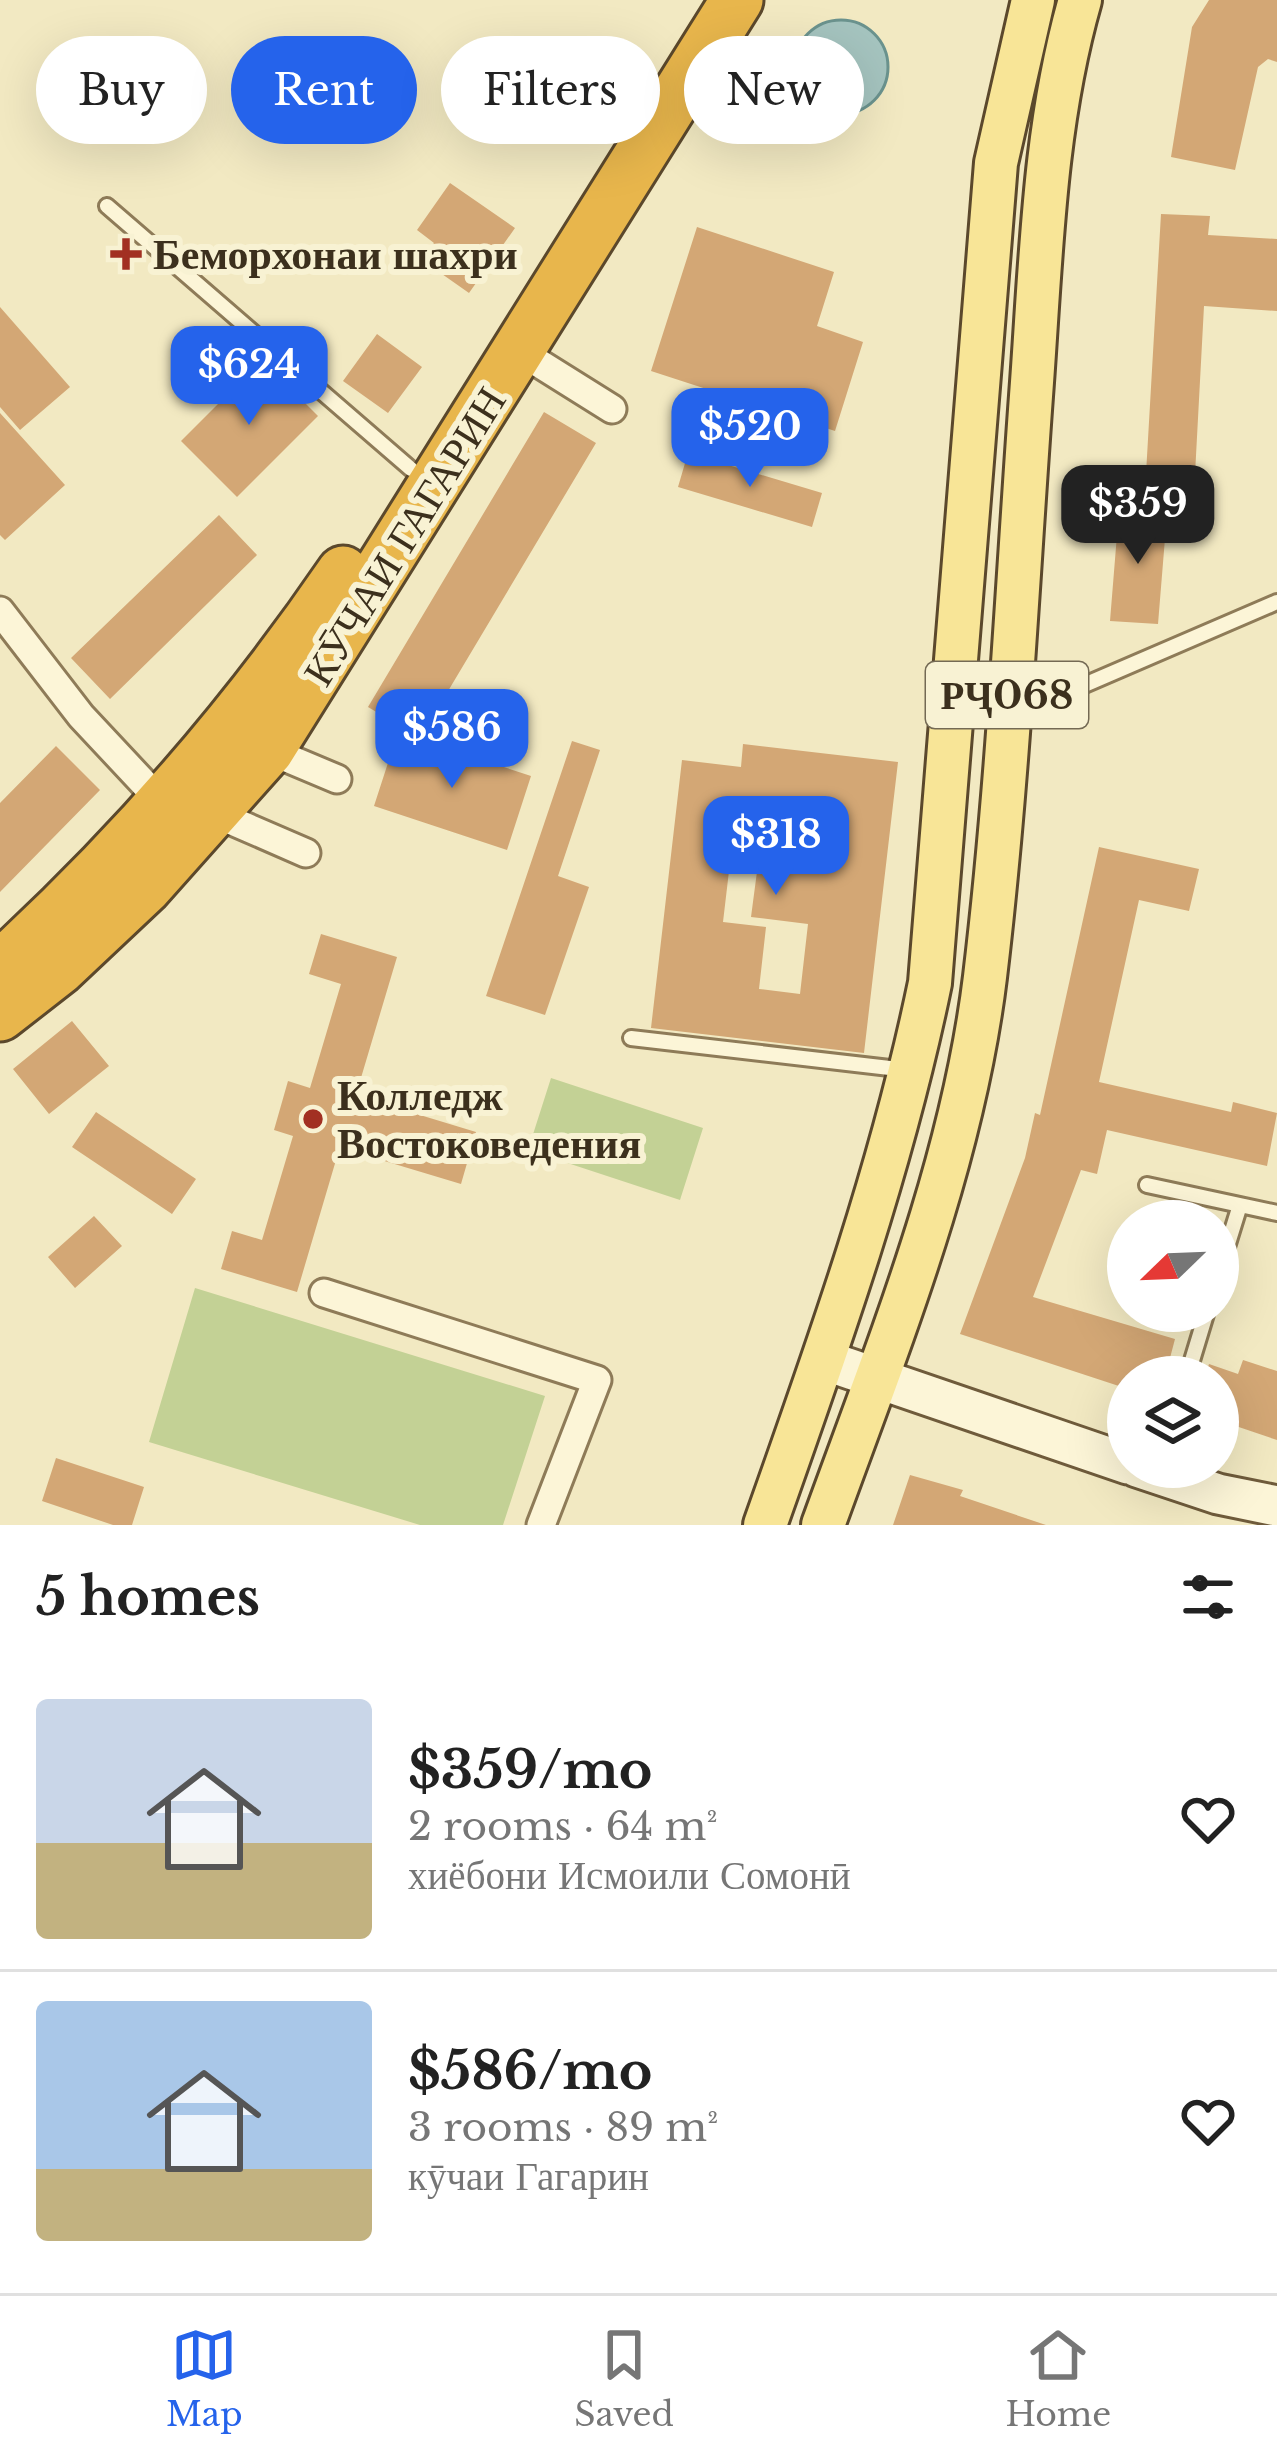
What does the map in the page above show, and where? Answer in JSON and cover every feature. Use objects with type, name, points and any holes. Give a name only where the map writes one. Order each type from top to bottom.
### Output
[{"type":"highway","name":"КӮЧАИ ГАГАРИН","points":[[0,1016],[59,969],[190,817],[248,704],[411,469],[509,317],[697,0]]},
{"type":"highway","name":"КӮЧАИ ГАГАРИН","points":[[0,967],[268,750],[521,352],[736,0]]},
{"type":"main road","name":"РҶ068","points":[[824,1360],[912,1071],[929,983],[996,163],[1033,0]]},
{"type":"main road","name":"РҶ068","points":[[879,1380],[956,1117],[985,980],[1044,186],[1067,46],[1080,0]]},
{"type":"main road","points":[[765,1525],[824,1360],[1107,1455]]},
{"type":"main road","points":[[823,1525],[879,1380]]},
{"type":"main road","points":[[1214,1488],[1277,1506]]},
{"type":"street","points":[[521,352],[612,409]]},
{"type":"street","points":[[0,611],[81,716],[190,817],[306,854]]},
{"type":"street","points":[[268,750],[338,779]]},
{"type":"street","points":[[324,1293],[597,1381],[542,1525]]},
{"type":"lane","points":[[106,206],[411,469]]},
{"type":"lane","points":[[1008,679],[1076,689],[1277,602]]},
{"type":"lane","points":[[631,1038],[912,1071]]},
{"type":"lane","points":[[1147,1185],[1277,1213]]},
{"type":"green space","points":[[551,1078],[703,1128],[680,1200],[528,1150]]},
{"type":"green space","points":[[195,1288],[545,1396],[503,1525],[420,1525],[149,1442]]},
{"type":"water","points":[[841,20],[874,34],[888,67],[884,85],[864,107],[864,36],[807,36],[823,24]]},
{"type":"building","points":[[1209,0],[1277,0],[1277,62],[1268,59],[1258,67],[1235,170],[1171,157],[1192,27]]},
{"type":"building","points":[[450,183],[515,228],[469,293],[422,260],[434,243],[417,230]]},
{"type":"building","points":[[1161,214],[1210,216],[1208,235],[1277,239],[1277,311],[1204,306],[1194,493],[1145,491]]},
{"type":"building","points":[[697,227],[834,272],[817,326],[863,342],[835,431],[651,371]]},
{"type":"building","points":[[0,307],[70,387],[20,430],[0,407]]},
{"type":"building","points":[[377,334],[422,367],[388,413],[343,381]]},
{"type":"building","points":[[262,360],[318,416],[237,497],[181,441]]},
{"type":"building","points":[[544,412],[596,443],[420,738],[368,707]]},
{"type":"building","points":[[0,413],[65,485],[5,540],[0,535]]},
{"type":"building","points":[[688,453],[822,493],[812,527],[678,487]]},
{"type":"building","points":[[1119,510],[1167,514],[1158,624],[1110,621]]},
{"type":"building","points":[[219,515],[257,555],[110,699],[71,658]]},
{"type":"building","points":[[398,732],[531,776],[507,850],[374,806]]},
{"type":"building","points":[[572,741],[600,750],[558,876],[589,887],[545,1015],[486,996]]},
{"type":"building","points":[[743,744],[898,762],[864,1053],[651,1028],[682,760],[741,767]],"holes":[[[782,797],[815,800],[807,870],[758,864],[751,917],[808,924],[800,994],[759,989],[766,927],[723,922],[735,820],[779,825]]]},
{"type":"building","points":[[56,746],[100,790],[0,892],[0,803]]},
{"type":"building","points":[[1099,847],[1199,869],[1189,911],[1139,900],[1099,1082],[1231,1112],[1233,1102],[1277,1113],[1267,1166],[1107,1130],[1097,1174],[1081,1170],[1033,1297],[1107,1319],[1107,1332],[1151,1332],[1175,1339],[1171,1356],[1107,1356],[1107,1382],[960,1334],[1025,1158],[1035,1113],[1040,1115]]},
{"type":"building","name":"Колледж Востоковедения","points":[[321,934],[397,957],[352,1108],[360,1110],[364,1098],[476,1132],[461,1184],[348,1150],[352,1136],[344,1133],[297,1292],[221,1269],[232,1231],[262,1240],[293,1136],[274,1130],[288,1081],[310,1088],[341,984],[309,974]]},
{"type":"building","points":[[72,1021],[109,1066],[49,1114],[13,1069]]},
{"type":"building","points":[[96,1112],[196,1179],[172,1214],[72,1147]]},
{"type":"building","points":[[94,1216],[122,1246],[75,1288],[48,1257]]},
{"type":"building","points":[[1243,1360],[1277,1371],[1277,1440],[1239,1427]]},
{"type":"building","points":[[56,1458],[144,1487],[132,1525],[113,1525],[42,1501]]},
{"type":"building","points":[[910,1475],[963,1490],[960,1496],[1046,1525],[893,1525]]},
{"type":"place","name":"Беморхонаи шахри","points":[[126,254]]},
{"type":"place","name":"Колледж Востоковедения","points":[[313,1119]]}]
